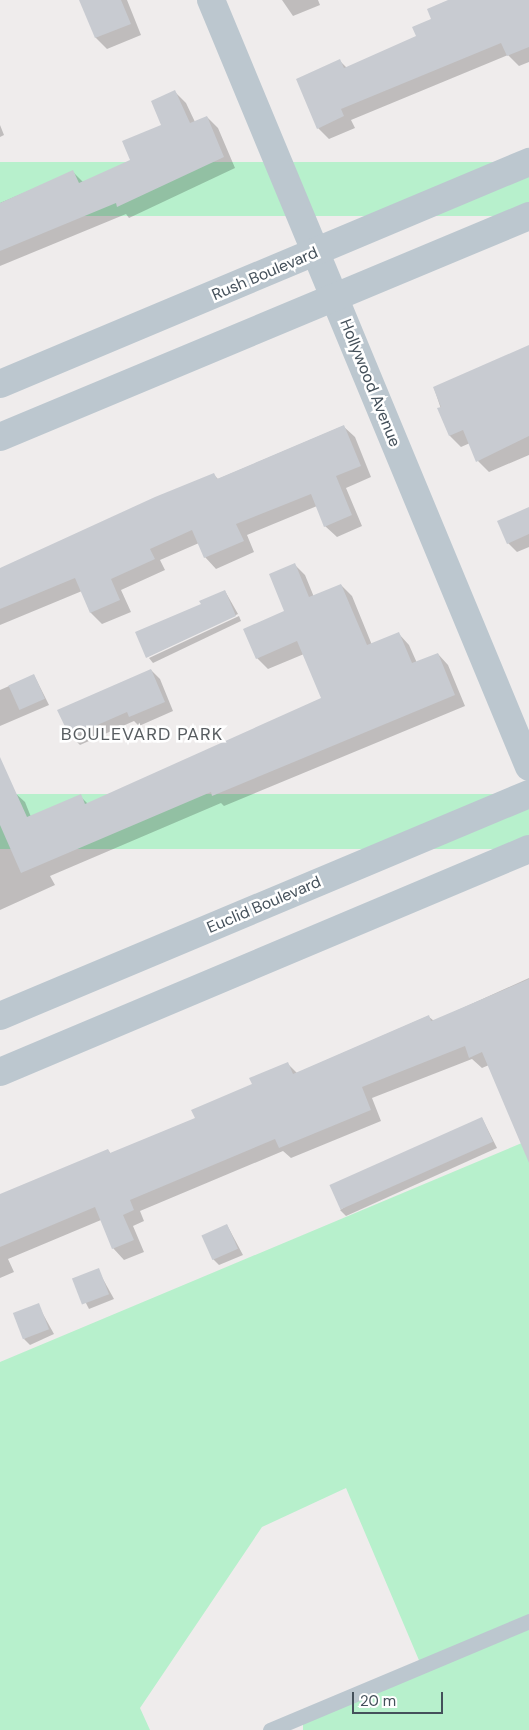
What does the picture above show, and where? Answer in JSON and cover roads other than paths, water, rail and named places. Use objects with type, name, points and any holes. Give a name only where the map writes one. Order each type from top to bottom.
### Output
[{"type":"street","name":"Hollywood Avenue","points":[[212,0],[529,767]]},
{"type":"street","name":"Rush Boulevard","points":[[0,384],[529,162]]},
{"type":"street","points":[[0,438],[529,216]]},
{"type":"street","name":"Euclid Boulevard","points":[[0,1016],[529,794]]},
{"type":"street","points":[[0,1072],[529,849]]},
{"type":"lane","points":[[272,1730],[529,1621]]},
{"type":"district","name":"BOULEVARD PARK","points":[[142,734]]}]
